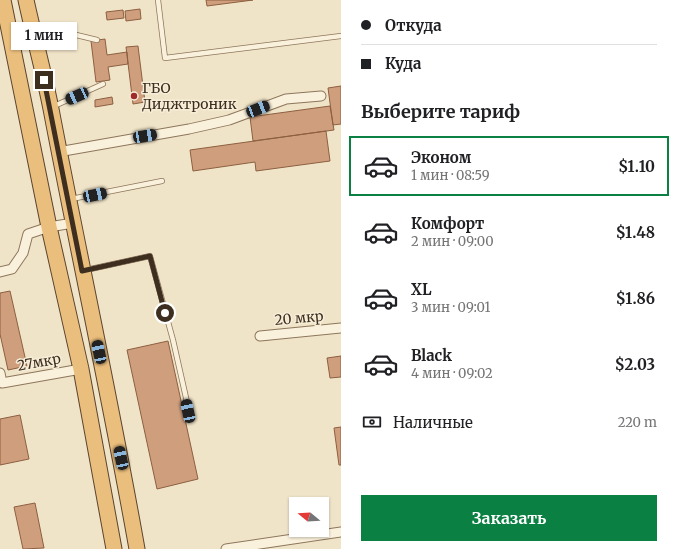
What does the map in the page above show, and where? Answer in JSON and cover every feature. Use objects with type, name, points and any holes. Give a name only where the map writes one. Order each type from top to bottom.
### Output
[{"type":"highway","points":[[3,0],[49,227],[81,369],[114,549]]},
{"type":"highway","points":[[26,0],[51,108],[58,152],[121,458],[137,549]]},
{"type":"street","points":[[58,152],[189,129],[229,120],[286,98],[321,96]]},
{"type":"street","points":[[0,272],[12,269],[23,253],[28,234],[49,227],[73,223]]},
{"type":"street","name":"20 мкр","points":[[260,336],[341,328]]},
{"type":"street","name":"27мкр","points":[[1,380],[81,369]]},
{"type":"street","points":[[226,549],[341,532]]},
{"type":"lane","points":[[158,0],[165,58],[341,36]]},
{"type":"lane","points":[[31,24],[97,40]]},
{"type":"lane","points":[[51,108],[103,84]]},
{"type":"lane","points":[[68,200],[162,181]]},
{"type":"lane","points":[[82,271],[150,256],[173,340],[188,411]]},
{"type":"building","points":[[206,0],[253,0],[207,6]]},
{"type":"building","points":[[140,9],[141,19],[126,21],[125,11]]},
{"type":"building","points":[[123,10],[124,18],[107,20],[106,12]]},
{"type":"building","points":[[105,39],[107,55],[127,52],[128,64],[108,67],[110,80],[96,82],[91,41]]},
{"type":"building","points":[[138,46],[145,102],[133,104],[126,47]]},
{"type":"building","points":[[341,86],[341,124],[333,125],[328,88]]},
{"type":"building","points":[[112,97],[113,104],[95,107],[95,100]]},
{"type":"building","points":[[330,106],[334,130],[253,141],[250,117]]},
{"type":"building","points":[[326,131],[330,161],[256,171],[255,162],[193,171],[190,150]]},
{"type":"building","points":[[10,291],[27,366],[8,370],[0,334],[0,293]]},
{"type":"building","points":[[168,341],[198,479],[157,489],[127,350]]},
{"type":"building","points":[[341,356],[341,377],[330,378],[327,358]]},
{"type":"building","points":[[20,415],[29,459],[0,465],[0,419]]},
{"type":"building","points":[[341,427],[341,465],[339,465],[334,428]]},
{"type":"building","points":[[35,503],[44,548],[23,549],[14,507]]},
{"type":"place","name":"ГБО Диджтроник","points":[[134,96]]},
{"type":"route","points":[[44,80],[51,108],[58,152],[82,271],[150,256],[165,313]]}]
